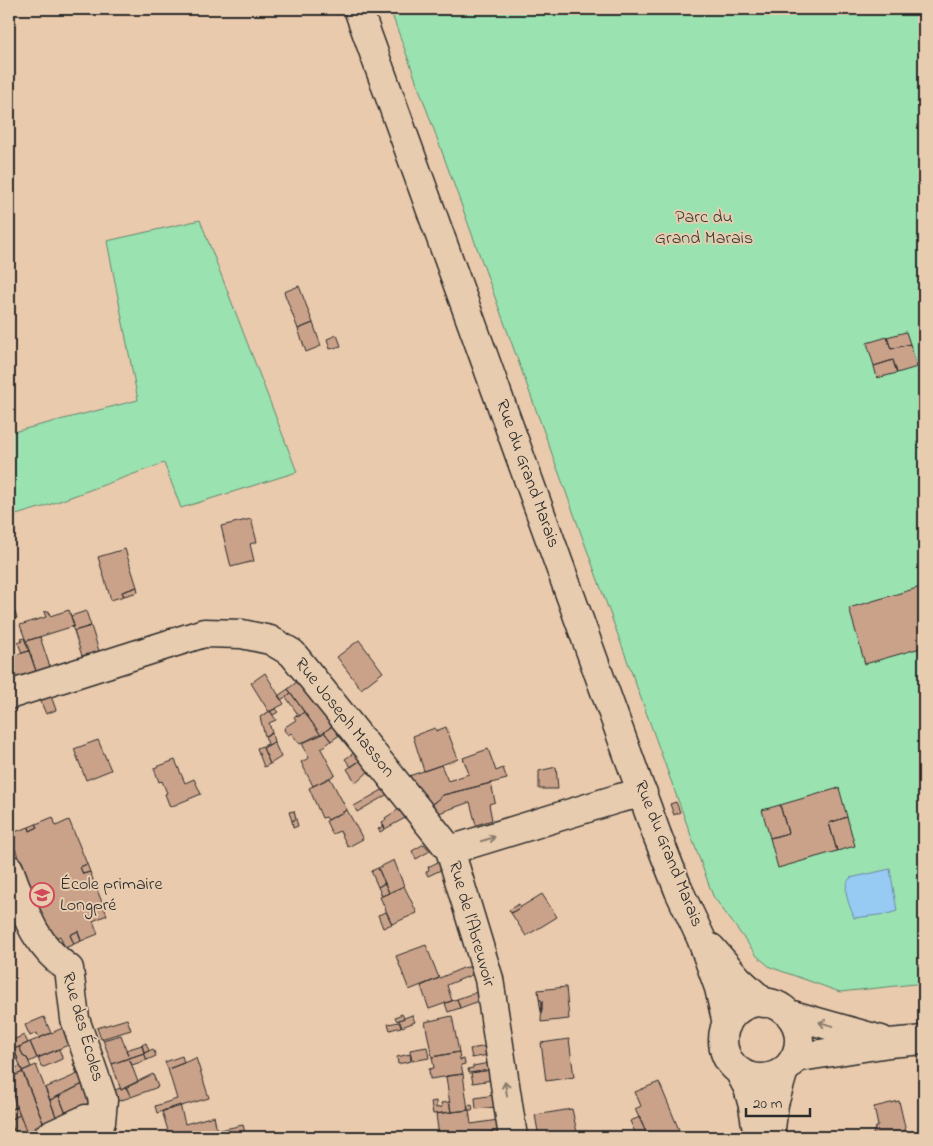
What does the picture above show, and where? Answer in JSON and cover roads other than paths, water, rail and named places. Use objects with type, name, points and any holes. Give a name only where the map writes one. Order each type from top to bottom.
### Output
[{"type":"street","name":"Rue du Grand Marais","points":[[358,9],[679,891],[701,938],[719,988],[727,1024]]},
{"type":"street","name":"Rue Joseph Masson","points":[[9,695],[204,633],[242,634],[270,640],[292,653],[450,850]]},
{"type":"street","name":"Rue de l'Abreuvoir","points":[[513,1137],[489,979],[450,850],[643,792]]},
{"type":"street","name":"Rue des Écoles","points":[[9,869],[32,930],[42,945],[57,961],[69,969],[76,1018],[104,1100],[107,1130]]},
{"type":"street","name":"Rue du Grand Marais","points":[[701,938],[738,979],[764,1003]]},
{"type":"street","points":[[889,1043],[789,1014],[773,1004],[764,1003],[755,1003],[738,1010],[727,1024],[724,1034],[726,1055],[731,1064],[747,1076],[766,1078],[789,1064],[889,1043],[924,1040]]},
{"type":"street","points":[[770,1137],[774,1104],[799,1040],[794,1022],[789,1014]]},
{"type":"street","points":[[739,1071],[748,1088],[758,1137]]},
{"type":"street","points":[[47,1137],[86,1119],[107,1130]]},
{"type":"water","points":[[890,869],[897,911],[854,918],[846,893],[847,883],[850,878]]},
{"type":"place","name":"École primaire Longpré","points":[[42,895]]},
{"type":"park label","name":"Parc du Grand Marais","points":[[704,228]]}]
